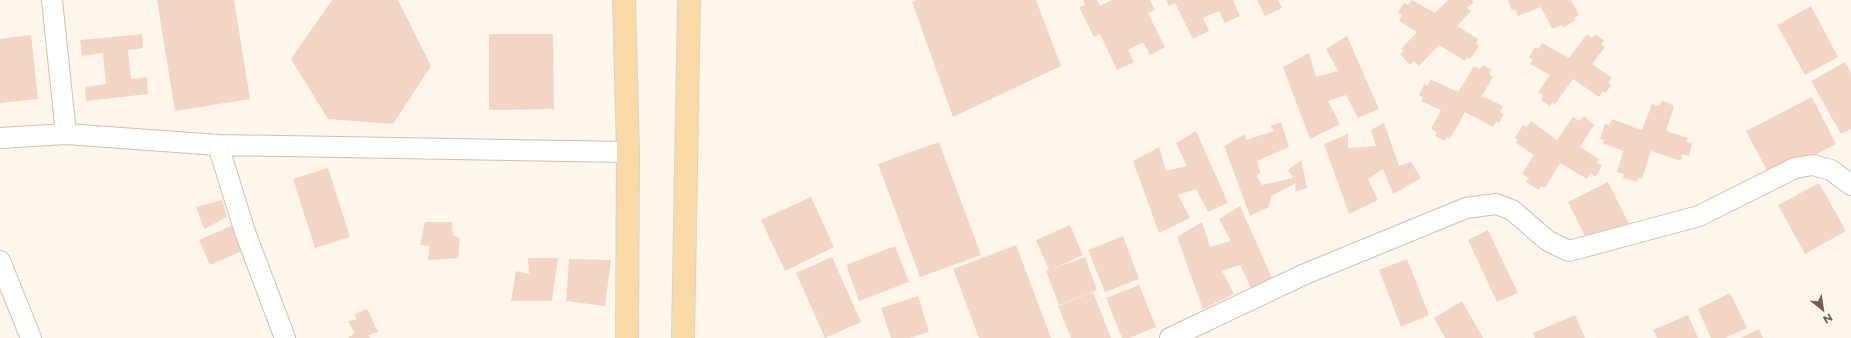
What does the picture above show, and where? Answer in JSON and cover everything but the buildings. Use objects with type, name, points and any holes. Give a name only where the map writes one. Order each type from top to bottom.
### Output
[{"type":"main road","points":[[624,0],[628,152],[627,338]]},
{"type":"main road","points":[[683,338],[689,0]]},
{"type":"street","points":[[52,0],[66,134]]},
{"type":"street","points":[[0,138],[66,134],[218,145],[628,152]]},
{"type":"street","points":[[218,145],[245,232],[285,338]]},
{"type":"street","points":[[1170,338],[1306,274],[1466,208],[1496,204],[1512,210],[1548,241],[1569,251],[1699,216],[1795,168],[1813,165],[1831,170],[1851,185]]},
{"type":"street","points":[[0,261],[31,338]]}]
